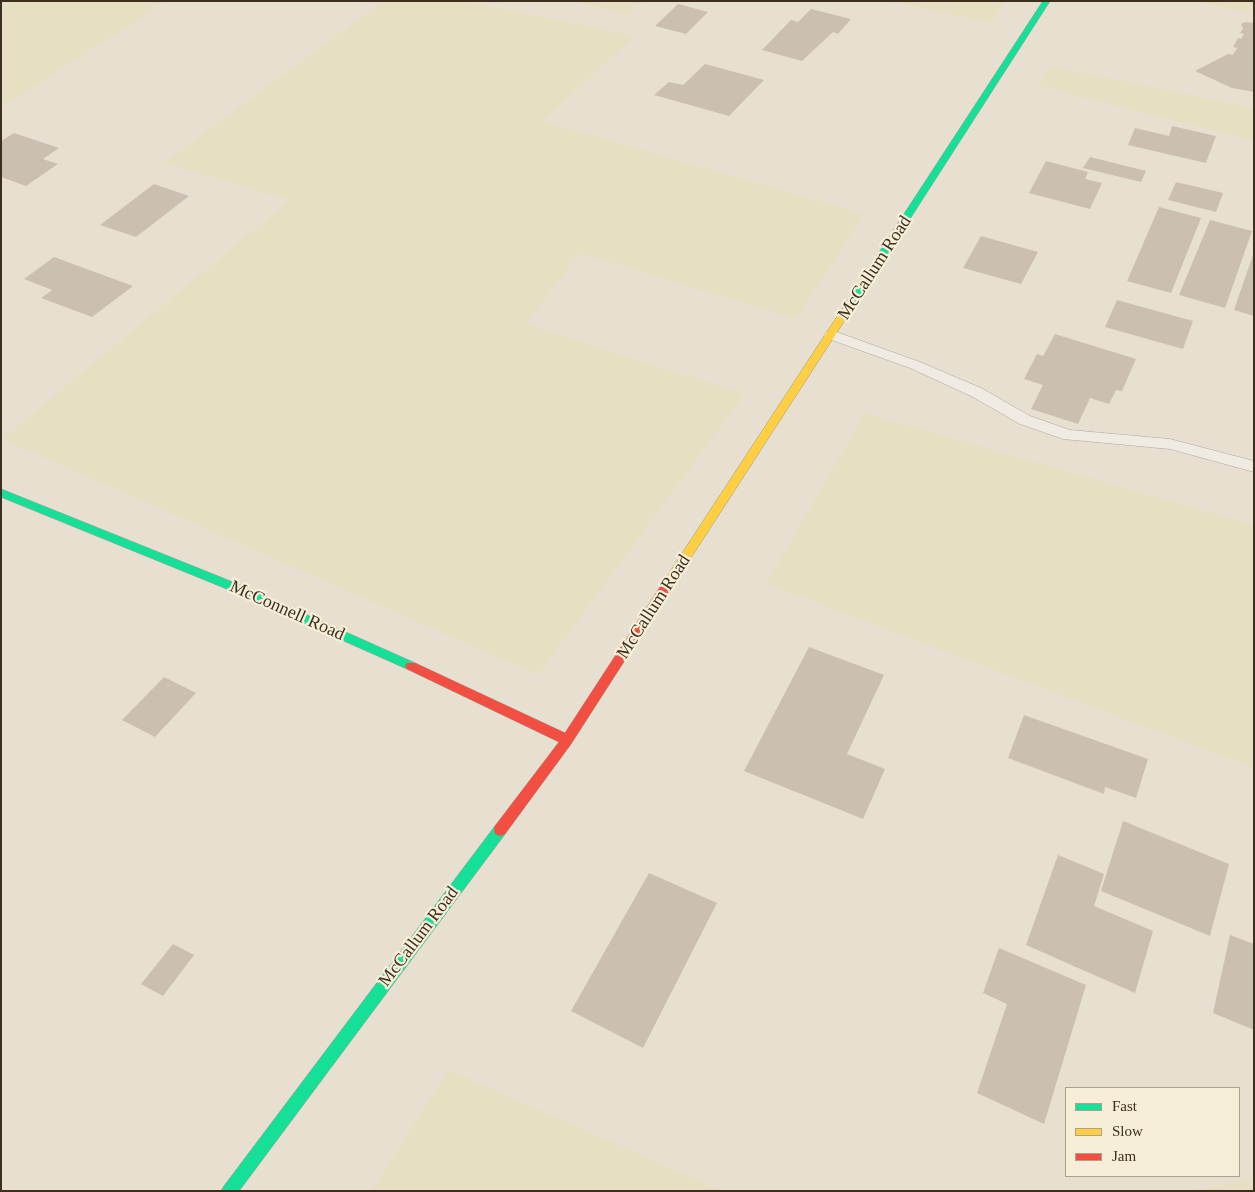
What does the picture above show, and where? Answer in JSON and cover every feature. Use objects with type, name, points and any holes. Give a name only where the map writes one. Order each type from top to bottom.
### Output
[{"type":"main road","name":"McCallum Road","points":[[229,1191],[567,740],[1047,1]]},
{"type":"main road","name":"McConnell Road","points":[[1,493],[236,588],[429,674],[567,740]]},
{"type":"lane","points":[[831,335],[915,365],[976,392],[1025,420],[1069,435],[1170,444],[1254,468]]},
{"type":"shaded area","points":[[1,1],[167,1],[1,108]]},
{"type":"shaded area","points":[[383,1],[467,1],[635,36],[543,121],[864,214],[796,319],[580,253],[526,324],[745,394],[538,675],[2,439],[290,200],[164,163]]},
{"type":"shaded area","points":[[573,1],[643,1],[629,15]]},
{"type":"shaded area","points":[[888,1],[1006,1],[991,23]]},
{"type":"shaded area","points":[[1196,1],[1254,1],[1254,14]]},
{"type":"shaded area","points":[[1049,66],[1254,108],[1254,141],[1039,86]]},
{"type":"shaded area","points":[[865,413],[1254,525],[1254,768],[766,584]]},
{"type":"shaded area","points":[[449,1070],[723,1191],[371,1191]]},
{"type":"shaded area","points":[[1254,1177],[1254,1191],[1192,1191]]},
{"type":"building","points":[[678,4],[708,12],[686,34],[655,26]]},
{"type":"building","points":[[811,9],[851,19],[838,34],[833,32],[802,61],[762,50],[791,20],[798,22]]},
{"type":"building","points":[[1246,22],[1254,23],[1254,92],[1232,88],[1195,71],[1228,54],[1233,55],[1237,48],[1233,47],[1238,38],[1241,39],[1244,34],[1240,33],[1243,29],[1241,24]]},
{"type":"building","points":[[705,64],[764,80],[729,116],[654,95],[669,82],[683,85]]},
{"type":"building","points":[[1172,126],[1216,136],[1206,163],[1128,145],[1135,128],[1169,136]]},
{"type":"building","points":[[14,133],[59,148],[43,159],[58,164],[26,186],[1,177],[1,141]]},
{"type":"building","points":[[1090,157],[1146,171],[1141,182],[1083,168]]},
{"type":"building","points":[[1046,161],[1088,172],[1085,179],[1102,183],[1090,209],[1029,193]]},
{"type":"building","points":[[1176,182],[1223,193],[1216,212],[1168,200]]},
{"type":"building","points":[[154,184],[189,196],[136,237],[100,225]]},
{"type":"building","points":[[1159,207],[1201,218],[1171,293],[1127,281]]},
{"type":"building","points":[[1210,220],[1252,231],[1225,308],[1179,295]]},
{"type":"building","points":[[981,236],[1038,252],[1021,284],[963,268]]},
{"type":"building","points":[[1254,255],[1254,316],[1234,310]]},
{"type":"building","points":[[54,257],[133,286],[92,317],[41,298],[52,290],[24,279]]},
{"type":"building","points":[[1117,300],[1193,321],[1183,349],[1105,327]]},
{"type":"building","points":[[1055,334],[1136,359],[1122,391],[1116,390],[1109,404],[1090,398],[1078,424],[1031,409],[1043,385],[1024,379],[1037,354],[1043,356]]},
{"type":"building","points":[[809,647],[884,675],[847,754],[885,769],[863,819],[744,771]]},
{"type":"building","points":[[164,677],[196,693],[155,737],[122,720]]},
{"type":"building","points":[[1024,715],[1148,759],[1136,798],[1105,787],[1104,794],[1008,758]]},
{"type":"building","points":[[1123,821],[1229,864],[1210,936],[1101,891]]},
{"type":"building","points":[[1058,855],[1104,874],[1094,906],[1153,931],[1135,993],[1026,945]]},
{"type":"building","points":[[649,873],[717,903],[643,1048],[571,1011]]},
{"type":"building","points":[[1230,935],[1254,944],[1254,1030],[1213,1013]]},
{"type":"building","points":[[173,944],[194,955],[163,996],[141,984]]},
{"type":"building","points":[[999,948],[1086,985],[1044,1124],[977,1093],[1007,1004],[983,993]]},
{"type":"traffic: fast","points":[[847,309],[1047,1]]},
{"type":"traffic: fast","points":[[1,493],[236,588],[411,666]]},
{"type":"traffic: fast","points":[[229,1191],[500,830]]},
{"type":"traffic: slow","points":[[666,587],[847,309]]},
{"type":"traffic: jam","points":[[500,830],[567,740],[666,587]]},
{"type":"traffic: jam","points":[[411,666],[567,740]]}]
